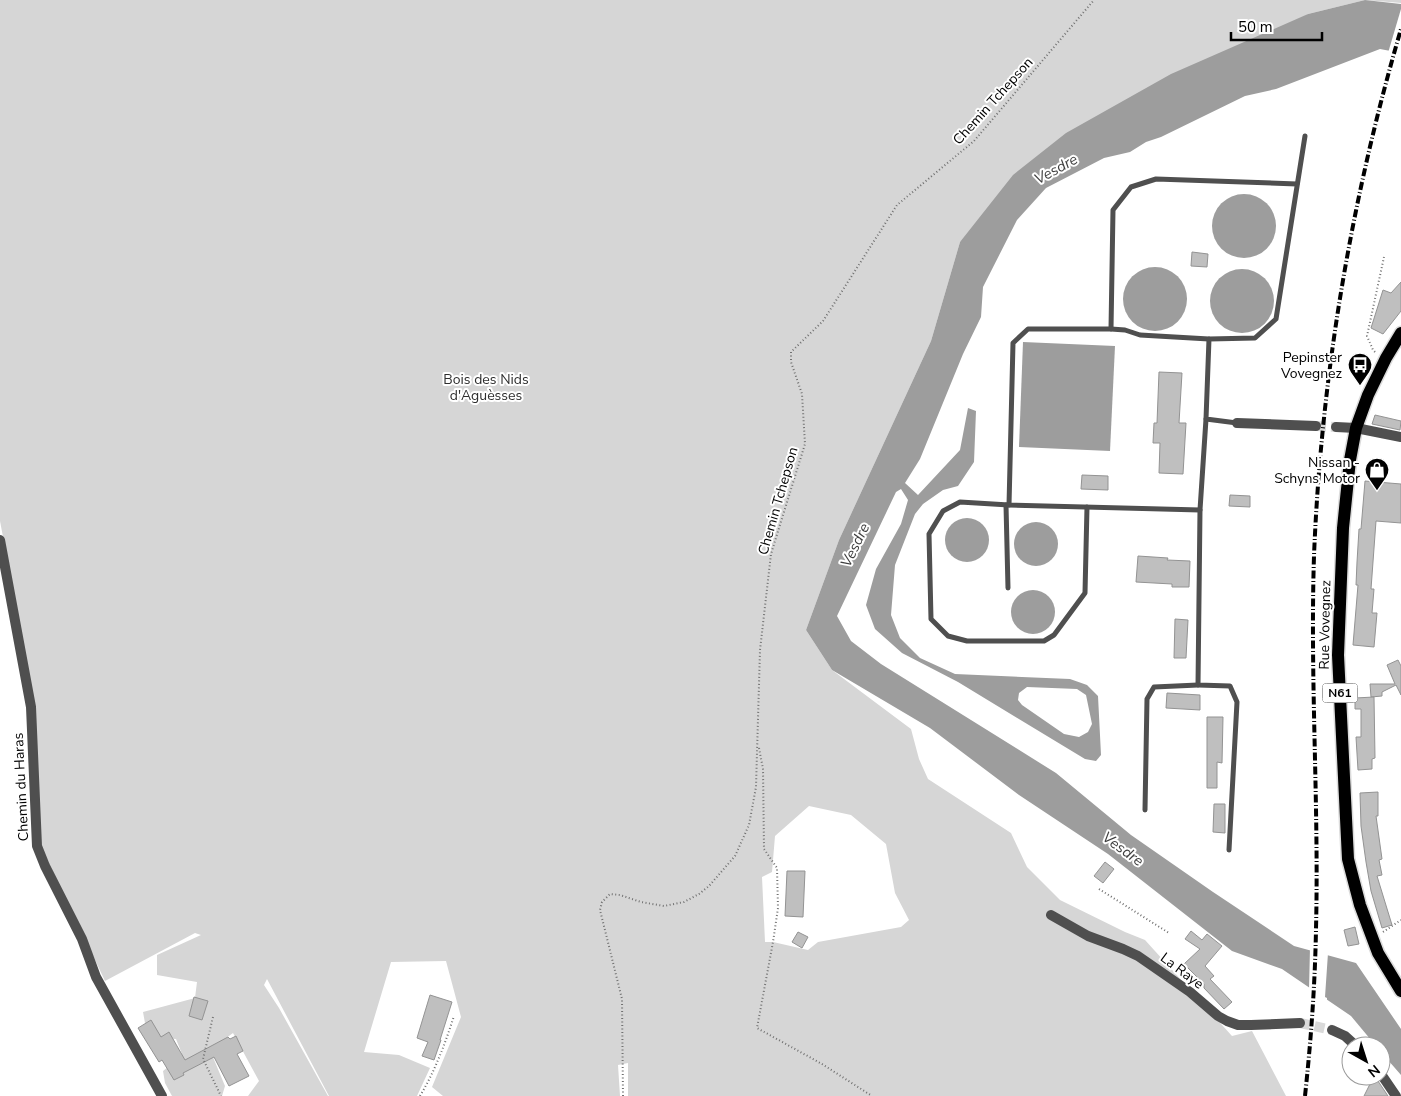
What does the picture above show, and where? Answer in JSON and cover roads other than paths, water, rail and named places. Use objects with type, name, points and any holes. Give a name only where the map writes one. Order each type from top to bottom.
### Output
[{"type":"main road","name":"Rue Vovegnez","points":[[1401,333],[1368,395],[1356,428],[1350,460],[1343,528],[1338,655],[1348,859],[1360,905],[1378,953],[1401,991]]},
{"type":"street","points":[[1238,423],[1316,426]]},
{"type":"street","points":[[1336,427],[1356,428],[1401,437]]},
{"type":"street","name":"Chemin du Haras","points":[[0,540],[31,707],[37,846],[45,866],[82,939],[96,977],[162,1096]]},
{"type":"street","name":"La Raye","points":[[1051,915],[1088,936],[1138,956],[1190,992],[1218,1016],[1227,1021],[1238,1025],[1300,1023]]},
{"type":"street","points":[[1332,1030],[1345,1036]]},
{"type":"lane","points":[[1008,588],[1007,505],[1013,343],[1028,329],[1111,328],[1140,335],[1209,339],[1255,338],[1276,319],[1305,136]]},
{"type":"lane","points":[[1111,328],[1113,210],[1131,187],[1156,179],[1297,184]]},
{"type":"lane","points":[[1198,685],[1200,510],[1209,339]]},
{"type":"lane","points":[[1206,419],[1238,423]]},
{"type":"lane","points":[[1087,507],[1085,593],[1054,635],[1044,641],[967,641],[948,636],[930,619],[928,534],[943,511],[960,502],[1200,510]]},
{"type":"lane","points":[[1145,810],[1147,699],[1154,687],[1230,686],[1237,702],[1228,850]]},
{"type":"water","name":"Vesdre","points":[[1365,0],[1401,4],[1401,53],[1380,49],[1276,89],[1245,96],[1161,137],[1146,142],[1130,152],[1104,158],[1046,188],[1017,220],[983,287],[981,317],[963,354],[920,459],[905,483],[918,495],[960,450],[968,408],[976,411],[974,462],[958,486],[943,490],[923,504],[915,514],[895,565],[891,615],[900,638],[920,658],[955,674],[1070,679],[1087,685],[1098,696],[1101,755],[1096,761],[1085,759],[958,682],[902,653],[875,629],[866,605],[876,569],[901,524],[908,500],[901,489],[896,492],[837,616],[851,641],[881,664],[1056,773],[1131,835],[1213,892],[1294,946],[1356,963],[1401,1029],[1401,1075],[1391,1064],[1391,1036],[1368,1036],[1351,1016],[1282,969],[1232,951],[1108,854],[1019,795],[930,728],[832,670],[806,630],[839,540],[931,341],[960,242],[1013,175],[1066,133],[1171,74],[1308,14]],"holes":[[[1027,687],[1077,689],[1086,695],[1092,724],[1088,732],[1079,737],[1064,734],[1022,705],[1018,700],[1019,693]]]},
{"type":"water","points":[[1244,194],[1256,197],[1267,203],[1273,214],[1276,226],[1273,238],[1267,249],[1256,255],[1244,258],[1232,255],[1221,249],[1215,238],[1212,226],[1215,214],[1221,203],[1232,197]]},
{"type":"water","points":[[1155,267],[1167,270],[1178,276],[1184,287],[1187,299],[1184,311],[1178,322],[1167,328],[1155,331],[1143,328],[1132,322],[1126,311],[1123,299],[1126,287],[1132,276],[1143,270]]},
{"type":"water","points":[[1242,269],[1254,272],[1265,278],[1271,289],[1274,301],[1271,313],[1265,324],[1254,330],[1242,333],[1230,330],[1219,324],[1213,313],[1210,301],[1213,289],[1219,278],[1230,272]]},
{"type":"water","points":[[1023,342],[1115,346],[1110,451],[1019,447]]},
{"type":"water","points":[[971,518],[983,524],[988,532],[988,548],[983,556],[975,561],[963,562],[951,556],[946,548],[945,536],[951,524],[959,519]]},
{"type":"water","points":[[1040,522],[1052,528],[1057,536],[1057,552],[1052,560],[1044,565],[1032,566],[1020,560],[1015,552],[1014,540],[1020,528],[1028,523]]},
{"type":"water","points":[[1029,590],[1037,590],[1049,596],[1055,612],[1049,628],[1037,634],[1029,634],[1017,628],[1011,616],[1011,608],[1017,596]]},
{"type":"tunnel","points":[[1316,426],[1336,427]]},
{"type":"tunnel","points":[[1300,1023],[1332,1030]]},
{"type":"railway","points":[[1305,1096],[1312,1012],[1317,882],[1313,603],[1318,489],[1331,356],[1341,290],[1367,158],[1401,29]]},
{"type":"place","name":"Pepinster Vovegnez","points":[[1360,386]]},
{"type":"place","name":"Nissan - Schyns Motor","points":[[1377,491]]},
{"type":"park label","name":"Bois des Nids d'Aguèsses","points":[[486,388]]}]
